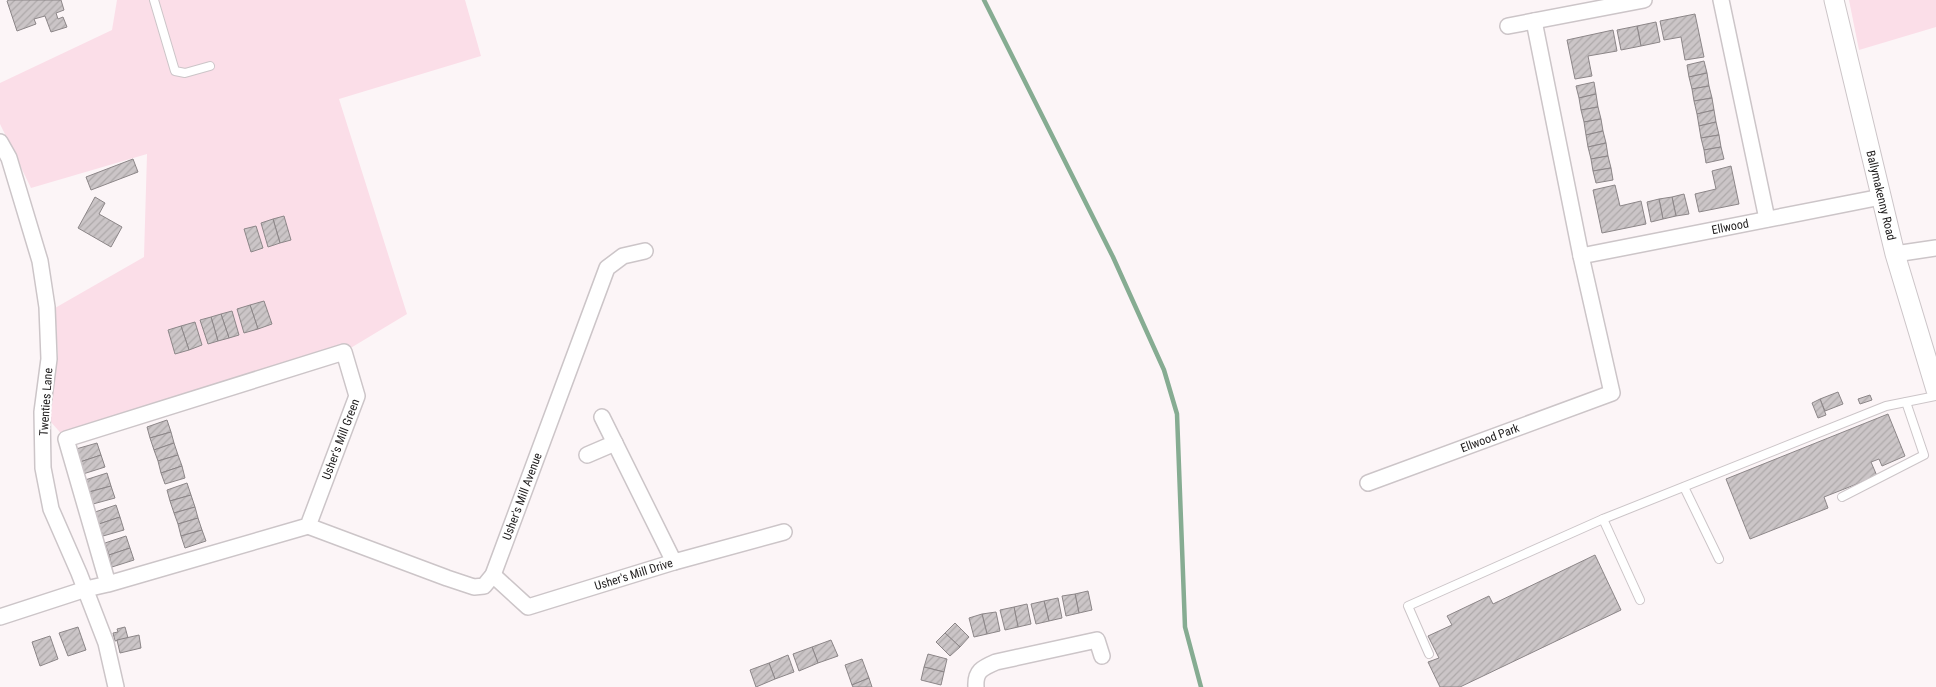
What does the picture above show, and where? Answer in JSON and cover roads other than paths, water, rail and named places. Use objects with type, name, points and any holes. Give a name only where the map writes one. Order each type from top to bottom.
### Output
[{"type":"street","points":[[1508,26],[1609,3],[1644,0]]},
{"type":"street","points":[[1720,0],[1767,220]]},
{"type":"street","name":"Ballymakenny Road","points":[[1834,0],[1894,254],[1936,390]]},
{"type":"street","points":[[1534,21],[1581,256]]},
{"type":"street","name":"Twenties Lane","points":[[0,142],[9,158],[40,261],[47,307],[49,359],[42,412],[43,459],[51,509],[86,590],[106,643],[116,687]]},
{"type":"street","name":"Ellwood","points":[[1581,256],[1881,197]]},
{"type":"street","points":[[1894,254],[1936,248]]},
{"type":"street","name":"Usher's Mill Avenue","points":[[493,575],[607,268],[623,256],[645,251]]},
{"type":"street","name":"Ellwood Park","points":[[1368,483],[1612,393],[1581,256]]},
{"type":"street","name":"Usher's Mill Green","points":[[108,584],[66,439],[344,352],[357,396],[308,526]]},
{"type":"street","points":[[602,417],[674,562]]},
{"type":"street","points":[[587,455],[615,444]]},
{"type":"street","points":[[0,617],[86,590],[308,526],[474,587],[484,586],[493,575]]},
{"type":"street","name":"Usher's Mill Drive","points":[[493,575],[528,607],[674,562],[784,532]]},
{"type":"street","points":[[976,687],[975,678],[981,669],[996,662],[1097,640],[1102,656]]},
{"type":"lane","points":[[154,0],[175,71],[185,74],[210,66]]},
{"type":"lane","points":[[1429,654],[1408,606],[1603,519],[1886,406],[1936,396]]},
{"type":"lane","points":[[1842,498],[1924,455],[1906,402]]},
{"type":"lane","points":[[1684,487],[1719,559]]},
{"type":"lane","points":[[1603,519],[1640,600]]},
{"type":"waterway","points":[[984,0],[1113,257],[1164,370],[1177,414],[1185,627],[1201,687]]}]
